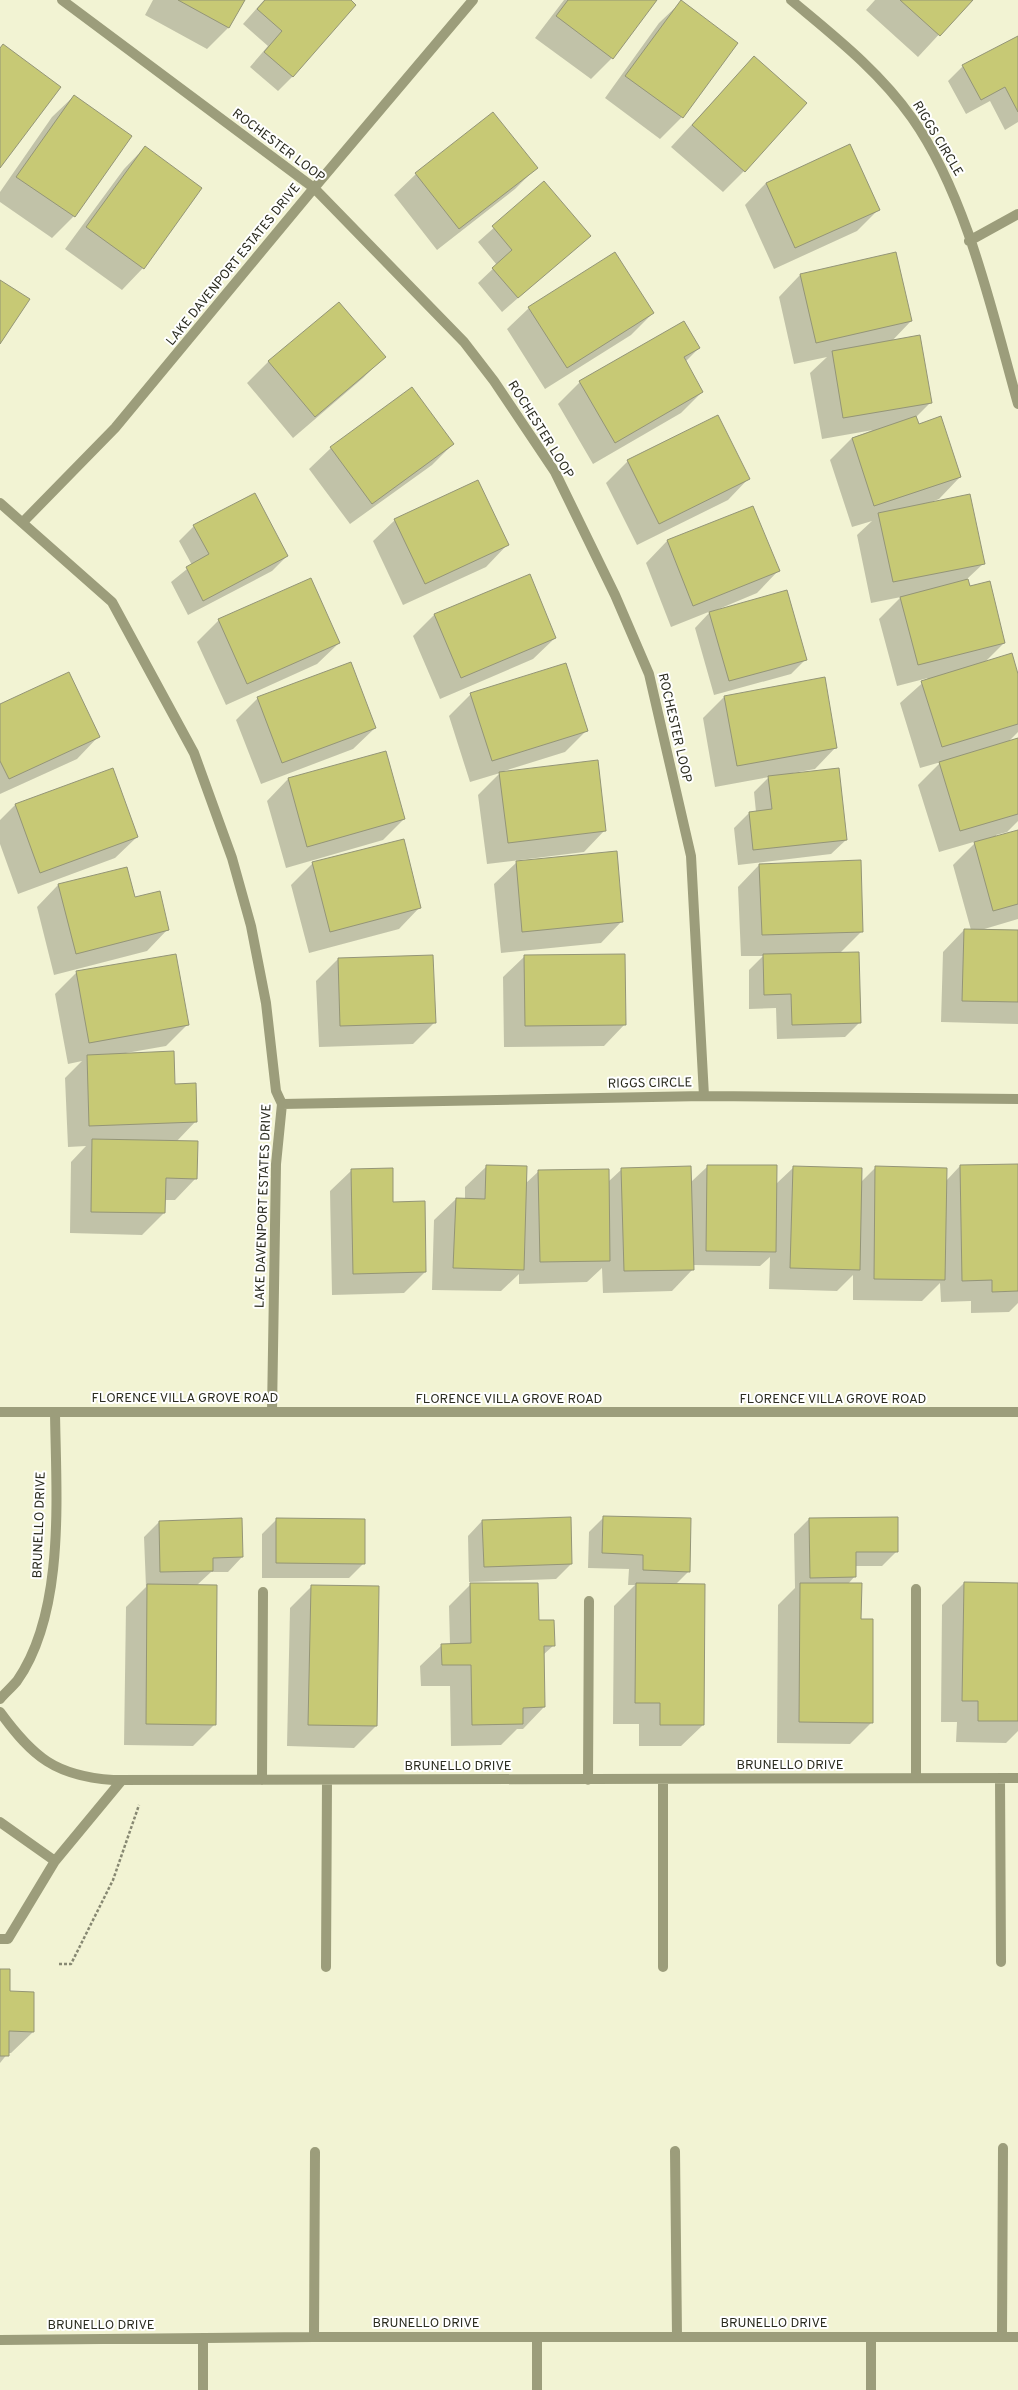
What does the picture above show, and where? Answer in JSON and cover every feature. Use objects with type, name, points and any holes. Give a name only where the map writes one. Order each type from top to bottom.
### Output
[{"type":"street","name":"ROCHESTER LOOP","points":[[62,0],[314,188],[464,342],[494,381],[554,472],[618,602],[649,674],[691,856],[704,1096]]},
{"type":"street","name":"LAKE DAVENPORT ESTATES DRIVE","points":[[23,522],[115,428],[314,188],[473,0]]},
{"type":"street","name":"RIGGS CIRCLE","points":[[791,0],[851,50],[876,74],[913,118],[950,184],[981,273],[1018,404]]},
{"type":"street","points":[[970,241],[1018,214]]},
{"type":"street","name":"LAKE DAVENPORT ESTATES DRIVE","points":[[0,503],[112,602],[194,753],[232,858],[251,926],[266,1003],[276,1090],[282,1104],[276,1164],[272,1412]]},
{"type":"street","name":"RIGGS CIRCLE","points":[[282,1104],[704,1096],[1018,1099]]},
{"type":"street","name":"FLORENCE VILLA GROVE ROAD","points":[[0,1412],[713,1414],[1018,1412]]},
{"type":"street","name":"BRUNELLO DRIVE","points":[[0,1699],[17,1680],[31,1652],[43,1622],[50,1592],[56,1530],[55,1412]]},
{"type":"street","points":[[916,1589],[916,1778]]},
{"type":"street","points":[[262,1780],[264,1592]]},
{"type":"street","points":[[588,1780],[589,1601]]},
{"type":"street","name":"BRUNELLO DRIVE","points":[[0,1712],[16,1734],[37,1756],[60,1770],[86,1778],[122,1780],[663,1780],[1018,1778]]},
{"type":"street","points":[[1000,1778],[1001,1962]]},
{"type":"street","points":[[0,1938],[8,1938],[55,1862],[122,1780]]},
{"type":"street","points":[[326,1967],[327,1780]]},
{"type":"street","points":[[663,1780],[663,1967]]},
{"type":"street","points":[[0,1822],[55,1862]]},
{"type":"street","points":[[1002,2148],[1002,2337]]},
{"type":"street","points":[[675,2151],[677,2337]]},
{"type":"street","points":[[314,2337],[315,2152]]},
{"type":"street","name":"BRUNELLO DRIVE","points":[[0,2340],[314,2337],[1018,2337]]},
{"type":"street","points":[[537,2337],[537,2390]]},
{"type":"street","points":[[871,2337],[871,2390]]},
{"type":"street","points":[[203,2338],[203,2390]]},
{"type":"path","points":[[59,1964],[71,1964],[113,1880],[140,1802]]},
{"type":"building","points":[[178,0],[245,0],[229,28]]},
{"type":"building","points":[[265,0],[351,0],[356,5],[293,77],[264,52],[282,31],[257,9]]},
{"type":"building","points":[[568,0],[657,0],[613,59],[556,16]]},
{"type":"building","points":[[681,0],[738,43],[683,118],[625,76]]},
{"type":"building","points":[[900,0],[973,0],[940,36]]},
{"type":"building","points":[[1018,36],[1018,112],[1005,87],[981,100],[962,65]]},
{"type":"building","points":[[3,44],[61,87],[0,168],[0,48]]},
{"type":"building","points":[[754,56],[807,103],[745,172],[692,125]]},
{"type":"building","points":[[74,95],[132,136],[75,217],[16,177]]},
{"type":"building","points":[[493,112],[538,168],[459,229],[415,173]]},
{"type":"building","points":[[850,144],[880,210],[795,248],[766,183]]},
{"type":"building","points":[[145,146],[202,188],[144,269],[86,227]]},
{"type":"building","points":[[544,181],[591,236],[518,298],[492,268],[512,250],[492,226]]},
{"type":"building","points":[[615,252],[654,313],[567,368],[528,307]]},
{"type":"building","points":[[896,252],[912,321],[816,343],[800,274]]},
{"type":"building","points":[[0,280],[30,299],[0,344]]},
{"type":"building","points":[[339,302],[386,357],[315,417],[268,361]]},
{"type":"building","points":[[684,321],[700,348],[684,357],[703,392],[615,443],[579,381]]},
{"type":"building","points":[[920,335],[932,403],[843,418],[832,351]]},
{"type":"building","points":[[412,387],[454,444],[372,504],[330,447]]},
{"type":"building","points":[[718,415],[750,479],[659,524],[627,460]]},
{"type":"building","points":[[916,416],[919,424],[941,416],[961,477],[874,506],[852,438]]},
{"type":"building","points":[[478,480],[509,545],[425,584],[394,519]]},
{"type":"building","points":[[255,493],[288,556],[203,601],[186,567],[209,554],[193,525]]},
{"type":"building","points":[[970,494],[985,564],[893,582],[878,513]]},
{"type":"building","points":[[753,506],[780,571],[693,606],[667,540]]},
{"type":"building","points":[[530,574],[556,638],[461,678],[434,614]]},
{"type":"building","points":[[311,578],[340,643],[247,684],[218,619]]},
{"type":"building","points":[[968,579],[970,586],[990,581],[1005,643],[918,665],[900,597]]},
{"type":"building","points":[[787,590],[807,660],[729,681],[709,612]]},
{"type":"building","points":[[1012,653],[1018,674],[1018,724],[942,747],[921,681]]},
{"type":"building","points":[[351,662],[376,728],[282,763],[257,697]]},
{"type":"building","points":[[566,663],[588,731],[492,761],[470,693]]},
{"type":"building","points":[[69,672],[100,737],[9,779],[0,761],[0,704]]},
{"type":"building","points":[[825,677],[837,748],[737,766],[724,696]]},
{"type":"building","points":[[1018,738],[1018,814],[960,831],[939,762]]},
{"type":"building","points":[[386,751],[405,819],[307,847],[288,778]]},
{"type":"building","points":[[598,760],[606,831],[508,843],[499,772]]},
{"type":"building","points":[[113,768],[138,837],[40,873],[15,804]]},
{"type":"building","points":[[839,768],[847,840],[753,850],[749,812],[772,809],[768,776]]},
{"type":"building","points":[[1018,830],[1018,904],[993,911],[974,842]]},
{"type":"building","points":[[404,839],[421,908],[330,932],[312,862]]},
{"type":"building","points":[[617,851],[623,922],[522,932],[516,861]]},
{"type":"building","points":[[861,860],[863,932],[762,935],[759,864]]},
{"type":"building","points":[[127,867],[135,897],[160,891],[169,930],[76,954],[58,884]]},
{"type":"building","points":[[964,929],[1018,930],[1018,1002],[962,1001]]},
{"type":"building","points":[[859,952],[861,1023],[792,1025],[791,994],[764,995],[763,954]]},
{"type":"building","points":[[176,954],[189,1025],[89,1043],[76,971]]},
{"type":"building","points":[[625,954],[626,1025],[525,1026],[524,955]]},
{"type":"building","points":[[433,955],[436,1023],[340,1026],[338,958]]},
{"type":"building","points":[[174,1051],[175,1084],[196,1083],[197,1122],[89,1126],[87,1055]]},
{"type":"building","points":[[92,1139],[198,1141],[197,1179],[166,1178],[165,1213],[91,1212]]},
{"type":"building","points":[[1018,1164],[1018,1291],[992,1292],[992,1280],[962,1281],[960,1165]]},
{"type":"building","points":[[486,1165],[527,1166],[524,1270],[453,1268],[456,1198],[485,1199]]},
{"type":"building","points":[[707,1165],[777,1165],[776,1252],[706,1251]]},
{"type":"building","points":[[691,1166],[694,1270],[624,1271],[621,1168]]},
{"type":"building","points":[[793,1166],[862,1168],[860,1270],[790,1268]]},
{"type":"building","points":[[875,1166],[947,1168],[945,1280],[874,1279]]},
{"type":"building","points":[[393,1168],[393,1202],[425,1201],[426,1272],[353,1274],[351,1169]]},
{"type":"building","points":[[609,1169],[610,1261],[540,1262],[538,1170]]},
{"type":"building","points":[[603,1516],[691,1518],[690,1572],[643,1570],[643,1555],[602,1553]]},
{"type":"building","points":[[571,1517],[572,1564],[484,1567],[482,1520]]},
{"type":"building","points":[[898,1517],[898,1552],[856,1552],[856,1577],[810,1578],[809,1518]]},
{"type":"building","points":[[242,1518],[243,1557],[213,1558],[213,1571],[160,1572],[159,1521]]},
{"type":"building","points":[[276,1518],[365,1519],[365,1564],[276,1563]]},
{"type":"building","points":[[964,1582],[1018,1583],[1018,1721],[978,1721],[978,1701],[962,1701]]},
{"type":"building","points":[[470,1583],[538,1583],[539,1620],[554,1620],[555,1646],[544,1646],[545,1707],[523,1708],[523,1724],[472,1725],[471,1665],[442,1665],[441,1644],[471,1643]]},
{"type":"building","points":[[636,1583],[705,1584],[704,1725],[660,1725],[660,1703],[635,1703]]},
{"type":"building","points":[[800,1583],[862,1583],[861,1619],[873,1619],[873,1723],[799,1722]]},
{"type":"building","points":[[147,1584],[217,1585],[216,1725],[146,1724]]},
{"type":"building","points":[[311,1585],[379,1586],[377,1726],[308,1725]]},
{"type":"building","points":[[0,1969],[10,1969],[10,1991],[34,1992],[34,2032],[9,2031],[9,2056],[0,2056]]}]
